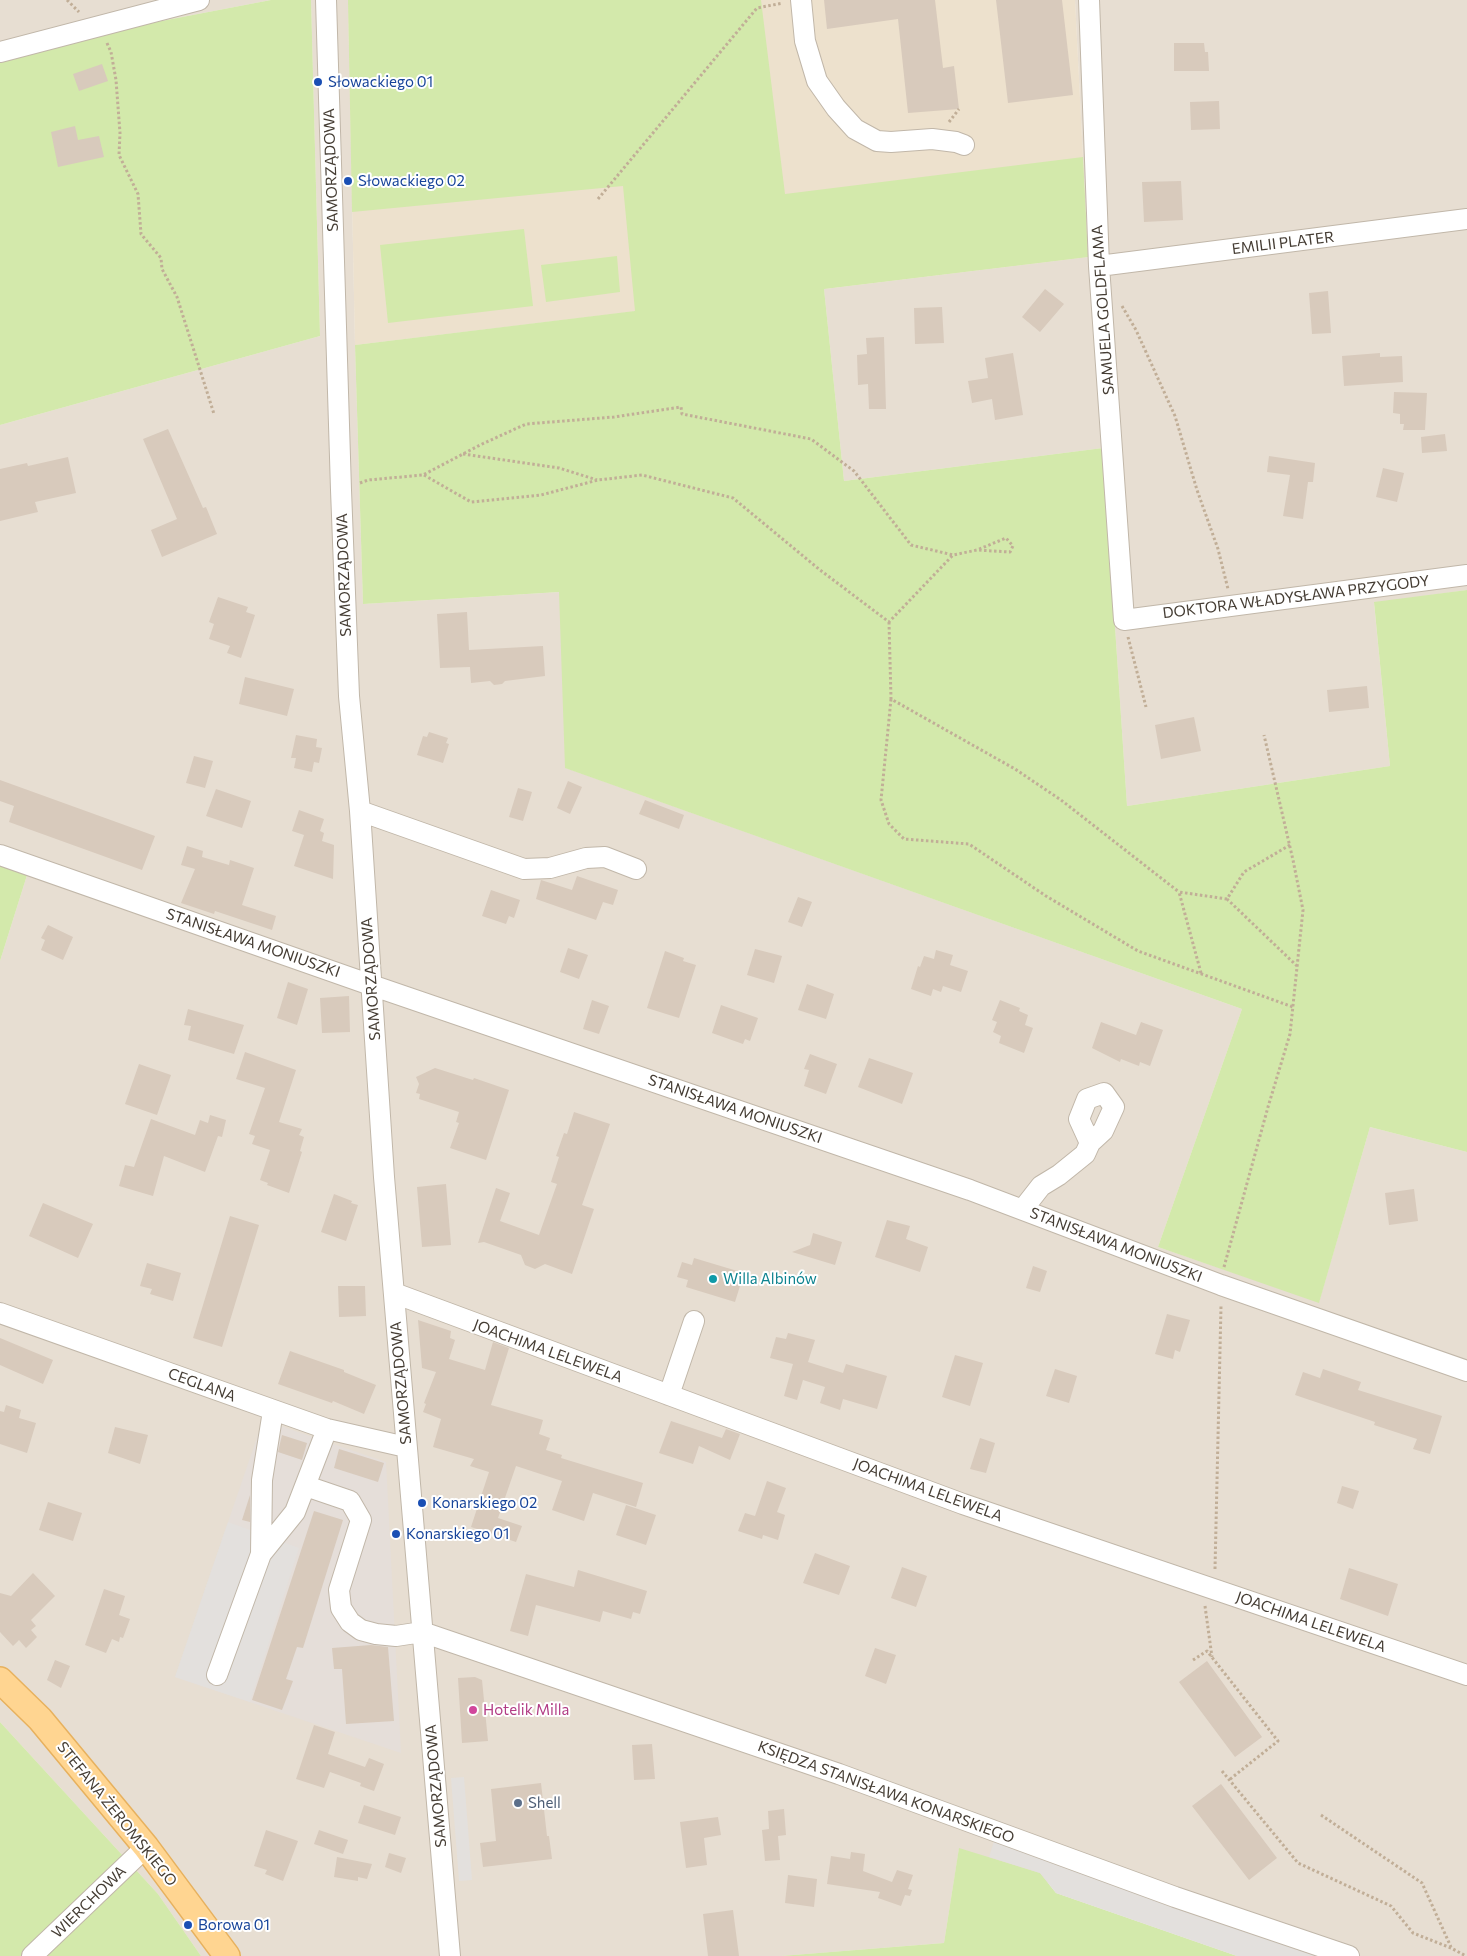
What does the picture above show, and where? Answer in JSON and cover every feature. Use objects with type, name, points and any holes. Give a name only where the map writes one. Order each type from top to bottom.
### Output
[{"type":"main road","name":"STEFANA ŻEROMSKIEGO","points":[[0,1680],[40,1719],[146,1847],[227,1956]]},
{"type":"street","points":[[0,52],[199,0]]},
{"type":"street","name":"SAMORZĄDOWA","points":[[326,0],[341,490],[350,696],[360,812],[384,1177],[450,1956]]},
{"type":"street","name":"SAMUELA GOLDFLAMA","points":[[1089,0],[1099,266],[1124,620]]},
{"type":"street","points":[[794,1],[817,81],[836,108],[855,129],[877,141],[892,142],[932,139],[956,142],[964,146]]},
{"type":"street","name":"EMILII PLATER","points":[[1099,266],[1467,219]]},
{"type":"street","name":"DOKTORA WŁADYSŁAWA PRZYGODY","points":[[1124,620],[1467,575]]},
{"type":"street","points":[[360,812],[524,869],[550,868],[586,858],[605,857],[636,869]]},
{"type":"street","name":"STANISŁAWA MONIUSZKI","points":[[0,854],[371,985],[1023,1209],[1221,1285],[1467,1370]]},
{"type":"street","points":[[1023,1209],[1041,1186],[1059,1175],[1085,1154],[1090,1143]]},
{"type":"street","name":"JOACHIMA LELEWELA","points":[[394,1294],[963,1504],[1467,1675]]},
{"type":"street","name":"CEGLANA","points":[[0,1314],[327,1429],[406,1447]]},
{"type":"street","points":[[669,1395],[694,1321]]},
{"type":"street","points":[[261,1554],[262,1480],[273,1411]]},
{"type":"street","points":[[217,1675],[261,1554],[295,1512],[327,1429]]},
{"type":"street","points":[[306,1486],[350,1501],[361,1520],[340,1590],[341,1608],[350,1622],[361,1630],[376,1634],[396,1636],[422,1632]]},
{"type":"street","name":"KSIĘDZA STANISŁAWA KONARSKIEGO","points":[[422,1632],[839,1774],[1175,1897],[1349,1956]]},
{"type":"street","name":"WIERCHOWA","points":[[32,1956],[146,1847]]},
{"type":"path","points":[[598,199],[757,8],[794,1]]},
{"type":"path","points":[[98,26],[111,52],[116,80],[120,133],[119,155],[138,194],[141,234],[161,258],[162,270],[177,297],[214,414]]},
{"type":"path","points":[[1117,298],[1136,330],[1176,416],[1197,490],[1218,549],[1232,605]]},
{"type":"path","points":[[341,490],[368,480],[424,475],[526,424],[614,417],[681,407],[682,414],[811,439],[854,471],[911,545],[954,555],[978,550],[1006,538],[1013,546],[1010,552],[978,550]]},
{"type":"path","points":[[463,454],[559,468],[598,480]]},
{"type":"path","points":[[424,475],[471,502],[541,495],[598,480],[642,475],[733,498],[820,570],[889,622]]},
{"type":"path","points":[[954,555],[889,622],[891,699],[881,800],[889,824],[904,839],[969,844],[1046,896],[1138,951],[1293,1007]]},
{"type":"path","points":[[1124,620],[1146,707]]},
{"type":"path","points":[[891,699],[1015,769],[1061,800],[1179,892],[1227,899],[1298,966]]},
{"type":"path","points":[[1212,1657],[1204,1608],[1214,1589],[1221,1285],[1229,1247],[1290,1034],[1303,910],[1264,735]]},
{"type":"path","points":[[1227,899],[1244,872],[1290,845]]},
{"type":"path","points":[[1179,892],[1201,974]]},
{"type":"path","points":[[1194,1660],[1207,1651],[1278,1741],[1229,1780]]},
{"type":"path","points":[[1222,1771],[1298,1864],[1391,1906],[1413,1933],[1466,1956]]},
{"type":"path","points":[[1321,1815],[1422,1883],[1451,1948]]},
{"type":"shaded area","points":[[0,0],[271,0],[0,52]]},
{"type":"shaded area","points":[[311,0],[348,0],[355,345],[363,604],[560,592],[566,768],[1242,1009],[1158,1247],[1319,1302],[1370,1127],[1467,1152],[1467,1956],[1238,1956],[959,1849],[944,1943],[781,1956],[201,1956],[158,1894],[0,1722],[0,961],[28,872],[0,865],[0,425],[320,336]]},
{"type":"shaded area","points":[[348,0],[1075,0],[1088,257],[355,345]]},
{"type":"shaded area","points":[[1075,0],[1467,0],[1467,590],[1374,603],[1390,766],[1127,806],[1103,448],[844,481],[824,289],[1088,257]]},
{"type":"shaded area","points":[[263,1420],[386,1462],[401,1753],[175,1677]]},
{"type":"shaded area","points":[[228,1522],[299,1548],[250,1702],[175,1677]]},
{"type":"shaded area","points":[[464,1777],[472,1880],[459,1881],[451,1778]]},
{"type":"shaded area","points":[[997,1832],[1346,1956],[1237,1956],[1056,1893],[1040,1873],[989,1857]]},
{"type":"green space","points":[[271,0],[311,0],[320,336],[0,425],[0,52]]},
{"type":"green space","points":[[348,0],[761,0],[785,194],[1083,157],[1088,257],[824,289],[844,481],[1103,448],[1127,806],[1390,766],[1374,602],[1467,590],[1467,1152],[1370,1127],[1319,1303],[1158,1247],[1242,1009],[565,768],[559,592],[363,604],[355,345],[635,311],[623,186],[352,212]]},
{"type":"green space","points":[[524,229],[533,306],[388,323],[380,245]]},
{"type":"green space","points":[[617,256],[620,292],[546,302],[541,265]]},
{"type":"green space","points":[[0,865],[28,872],[0,961]]},
{"type":"green space","points":[[0,1722],[158,1894],[201,1956],[0,1956]]},
{"type":"green space","points":[[959,1848],[1040,1873],[1056,1893],[1237,1956],[781,1956],[944,1943]]},
{"type":"building","points":[[824,0],[935,0],[943,68],[954,66],[959,109],[908,113],[898,19],[827,29]]},
{"type":"building","points":[[996,0],[1062,0],[1073,95],[1008,103]]},
{"type":"building","points":[[1174,43],[1204,43],[1205,52],[1208,52],[1209,71],[1174,71]]},
{"type":"building","points":[[102,64],[108,81],[79,91],[73,74]]},
{"type":"building","points":[[1219,101],[1220,129],[1191,130],[1190,102]]},
{"type":"building","points":[[75,126],[78,140],[99,136],[104,157],[58,167],[51,132]]},
{"type":"building","points":[[1181,181],[1183,220],[1144,222],[1142,182]]},
{"type":"building","points":[[1045,289],[1064,304],[1040,332],[1022,317]]},
{"type":"building","points":[[1328,291],[1331,333],[1312,334],[1309,293]]},
{"type":"building","points":[[942,307],[944,343],[915,344],[914,308]]},
{"type":"building","points":[[884,337],[886,409],[869,409],[868,384],[858,385],[857,355],[867,354],[866,338]]},
{"type":"building","points":[[1013,353],[1023,415],[995,420],[992,399],[972,403],[968,381],[988,378],[985,358]]},
{"type":"building","points":[[1380,353],[1380,357],[1402,356],[1403,382],[1344,386],[1342,356]]},
{"type":"building","points":[[1394,392],[1427,393],[1425,430],[1403,430],[1404,424],[1400,424],[1400,414],[1393,413]]},
{"type":"building","points":[[168,429],[203,508],[206,507],[217,534],[162,557],[151,530],[177,519],[143,439]]},
{"type":"building","points":[[1445,434],[1447,451],[1422,453],[1421,437]]},
{"type":"building","points":[[1269,456],[1315,463],[1313,482],[1308,482],[1303,519],[1283,516],[1290,475],[1267,472]]},
{"type":"building","points":[[68,457],[76,493],[35,502],[38,512],[0,521],[0,469],[27,463],[28,466]]},
{"type":"building","points":[[1383,468],[1404,473],[1397,502],[1376,497]]},
{"type":"building","points":[[218,597],[248,607],[246,612],[255,615],[241,658],[227,653],[230,646],[209,639],[214,624],[209,622]]},
{"type":"building","points":[[467,612],[469,650],[543,646],[545,676],[505,681],[502,684],[494,685],[490,681],[471,683],[470,667],[440,668],[437,614]]},
{"type":"building","points":[[245,677],[294,689],[287,716],[239,704]]},
{"type":"building","points":[[1367,686],[1369,708],[1329,712],[1327,690]]},
{"type":"building","points":[[1194,717],[1201,751],[1161,759],[1155,725]]},
{"type":"building","points":[[429,732],[448,738],[446,743],[449,744],[443,763],[417,755],[423,736],[427,737]]},
{"type":"building","points":[[296,735],[317,739],[316,747],[322,748],[319,763],[314,762],[312,772],[294,768],[296,758],[291,758]]},
{"type":"building","points":[[194,756],[213,761],[205,788],[186,783]]},
{"type":"building","points":[[0,780],[155,836],[142,870],[9,822],[14,806],[0,801]]},
{"type":"building","points":[[568,781],[582,787],[570,814],[557,808]]},
{"type":"building","points":[[518,788],[532,792],[523,821],[509,817]]},
{"type":"building","points":[[216,789],[251,801],[242,828],[206,816]]},
{"type":"building","points":[[645,800],[684,815],[679,829],[639,814]]},
{"type":"building","points":[[299,810],[324,819],[320,831],[324,833],[322,841],[334,845],[333,879],[294,866],[304,835],[292,831]]},
{"type":"building","points":[[187,846],[203,851],[202,857],[229,865],[230,860],[254,868],[242,905],[276,916],[272,930],[215,911],[214,914],[181,903],[195,869],[181,865]]},
{"type":"building","points":[[577,876],[618,890],[613,905],[603,902],[596,920],[536,899],[541,880],[572,890]]},
{"type":"building","points":[[491,890],[520,900],[514,918],[509,916],[506,924],[482,916]]},
{"type":"building","points":[[798,897],[812,902],[802,927],[788,922]]},
{"type":"building","points":[[48,925],[73,937],[63,960],[41,950],[45,940],[41,938]]},
{"type":"building","points":[[568,948],[588,955],[579,979],[560,972]]},
{"type":"building","points":[[755,949],[782,956],[774,983],[747,975]]},
{"type":"building","points":[[936,950],[953,955],[950,965],[968,971],[961,992],[943,986],[941,992],[933,989],[931,996],[911,989],[918,966],[920,967],[924,956],[934,959]]},
{"type":"building","points":[[665,951],[684,958],[683,961],[696,965],[679,1018],[647,1008]]},
{"type":"building","points":[[288,982],[308,989],[297,1025],[277,1018]]},
{"type":"building","points":[[807,984],[834,994],[826,1019],[798,1010]]},
{"type":"building","points":[[349,996],[350,1032],[322,1033],[320,998]]},
{"type":"building","points":[[592,1000],[609,1006],[599,1034],[583,1029]]},
{"type":"building","points":[[1000,1000],[1020,1008],[1019,1011],[1028,1015],[1025,1025],[1033,1028],[1024,1053],[999,1043],[1001,1036],[993,1032],[997,1022],[992,1020]]},
{"type":"building","points":[[721,1005],[758,1018],[750,1041],[745,1039],[743,1044],[712,1033]]},
{"type":"building","points":[[188,1009],[244,1025],[234,1054],[188,1040],[191,1026],[184,1025]]},
{"type":"building","points":[[1101,1022],[1136,1035],[1141,1022],[1163,1030],[1150,1066],[1140,1062],[1139,1066],[1121,1059],[1120,1062],[1092,1048]]},
{"type":"building","points":[[245,1052],[296,1070],[279,1122],[302,1129],[299,1135],[304,1137],[300,1151],[302,1152],[289,1193],[267,1185],[268,1183],[260,1180],[270,1150],[252,1144],[255,1136],[249,1134],[265,1088],[236,1079]]},
{"type":"building","points":[[810,1054],[837,1064],[826,1094],[804,1086],[809,1070],[804,1069]]},
{"type":"building","points":[[869,1058],[913,1073],[902,1104],[858,1087]]},
{"type":"building","points":[[139,1064],[171,1075],[157,1115],[125,1104]]},
{"type":"building","points":[[435,1068],[473,1080],[474,1078],[509,1090],[486,1160],[450,1148],[459,1123],[456,1122],[459,1112],[419,1099],[420,1094],[416,1093],[419,1084],[416,1077]]},
{"type":"building","points":[[574,1112],[610,1124],[582,1205],[594,1209],[572,1274],[545,1264],[535,1269],[525,1265],[521,1255],[484,1242],[478,1243],[496,1188],[510,1193],[500,1221],[539,1235],[557,1184],[551,1182],[559,1157],[556,1156],[564,1133],[567,1134]]},
{"type":"building","points":[[210,1115],[226,1120],[222,1137],[218,1136],[205,1172],[164,1156],[153,1196],[119,1186],[125,1165],[134,1167],[151,1119],[195,1135],[200,1120],[208,1123]]},
{"type":"building","points":[[446,1184],[451,1245],[422,1247],[417,1187]]},
{"type":"building","points":[[1414,1189],[1418,1221],[1389,1225],[1385,1193]]},
{"type":"building","points":[[334,1194],[358,1205],[346,1241],[321,1232]]},
{"type":"building","points":[[43,1203],[93,1224],[78,1258],[29,1236]]},
{"type":"building","points":[[230,1216],[259,1225],[222,1347],[193,1338]]},
{"type":"building","points":[[887,1220],[910,1226],[906,1239],[928,1247],[920,1272],[875,1257]]},
{"type":"building","points":[[813,1233],[842,1242],[835,1265],[792,1252],[810,1245]]},
{"type":"building","name":"Willa Albinów","points":[[694,1258],[744,1273],[735,1302],[686,1287],[688,1280],[677,1277],[682,1262],[692,1265]]},
{"type":"building","points":[[147,1263],[181,1273],[173,1301],[150,1294],[152,1289],[140,1286]]},
{"type":"building","points":[[1033,1266],[1047,1271],[1040,1292],[1026,1288]]},
{"type":"building","points":[[338,1286],[365,1286],[366,1316],[339,1317]]},
{"type":"building","points":[[1167,1314],[1190,1320],[1180,1352],[1175,1350],[1173,1359],[1155,1354]]},
{"type":"building","points":[[418,1320],[451,1331],[450,1338],[455,1340],[449,1359],[485,1370],[493,1342],[509,1348],[491,1405],[543,1420],[539,1434],[550,1438],[546,1450],[562,1455],[561,1458],[643,1483],[636,1507],[593,1493],[584,1521],[552,1510],[562,1481],[516,1466],[498,1518],[522,1526],[516,1542],[471,1527],[489,1472],[470,1466],[474,1459],[433,1447],[441,1419],[423,1412],[426,1404],[424,1403],[436,1372],[422,1368]]},
{"type":"building","points":[[788,1333],[815,1340],[808,1362],[843,1373],[846,1364],[887,1376],[877,1409],[843,1399],[840,1410],[820,1403],[825,1387],[803,1380],[797,1400],[784,1396],[793,1364],[770,1358],[776,1337],[786,1339]]},
{"type":"building","points":[[0,1338],[53,1360],[43,1384],[0,1365]]},
{"type":"building","points":[[290,1351],[344,1370],[344,1372],[376,1385],[364,1414],[333,1401],[332,1403],[278,1384]]},
{"type":"building","points":[[955,1355],[983,1363],[970,1406],[942,1397]]},
{"type":"building","points":[[1055,1369],[1077,1376],[1069,1403],[1046,1396]]},
{"type":"building","points":[[1323,1369],[1361,1382],[1358,1390],[1442,1416],[1430,1454],[1413,1449],[1417,1439],[1374,1425],[1375,1422],[1295,1395],[1303,1372],[1320,1378]]},
{"type":"building","points":[[6,1405],[21,1410],[19,1418],[36,1423],[27,1453],[0,1444],[0,1411],[4,1412]]},
{"type":"building","points":[[671,1421],[722,1438],[726,1429],[740,1434],[730,1460],[699,1446],[693,1464],[659,1453]]},
{"type":"building","points":[[115,1427],[148,1435],[140,1464],[108,1453]]},
{"type":"building","points":[[282,1435],[307,1443],[302,1460],[278,1452]]},
{"type":"building","points":[[980,1438],[995,1443],[986,1473],[970,1469]]},
{"type":"building","points":[[339,1449],[384,1463],[378,1482],[334,1468]]},
{"type":"building","points":[[767,1481],[786,1488],[777,1512],[785,1515],[778,1540],[763,1535],[762,1539],[738,1531],[745,1513],[755,1516]]},
{"type":"building","points":[[1342,1486],[1359,1491],[1353,1509],[1337,1503]]},
{"type":"building","points":[[250,1495],[250,1522],[242,1520]]},
{"type":"building","points":[[48,1502],[82,1513],[73,1541],[39,1530]]},
{"type":"building","points":[[626,1505],[656,1515],[646,1545],[616,1535]]},
{"type":"building","points":[[314,1511],[343,1520],[303,1648],[297,1647],[286,1679],[293,1681],[282,1710],[252,1700]]},
{"type":"building","points":[[815,1553],[850,1566],[839,1595],[803,1583]]},
{"type":"building","points":[[902,1567],[927,1576],[916,1607],[891,1598]]},
{"type":"building","points":[[1349,1568],[1398,1584],[1388,1616],[1340,1599]]},
{"type":"building","points":[[578,1570],[647,1591],[640,1614],[633,1612],[631,1619],[603,1611],[600,1622],[536,1605],[528,1636],[510,1631],[526,1574],[574,1587]]},
{"type":"building","points":[[33,1573],[55,1596],[31,1620],[36,1626],[31,1630],[37,1637],[26,1648],[19,1640],[13,1646],[0,1632],[0,1593],[11,1596]]},
{"type":"building","points":[[104,1589],[125,1596],[119,1615],[130,1619],[123,1638],[120,1637],[119,1642],[112,1639],[106,1653],[85,1645]]},
{"type":"building","points":[[371,1645],[388,1647],[394,1721],[346,1724],[342,1669],[334,1669],[332,1648]]},
{"type":"building","points":[[875,1648],[896,1655],[886,1684],[865,1676]]},
{"type":"building","points":[[55,1660],[70,1666],[61,1688],[47,1680]]},
{"type":"building","points":[[1207,1661],[1262,1737],[1235,1757],[1179,1682]]},
{"type":"building","name":"Hotelik Milla","points":[[475,1677],[482,1680],[488,1741],[462,1743],[458,1678]]},
{"type":"building","points":[[314,1725],[335,1732],[328,1754],[365,1767],[369,1758],[384,1764],[374,1791],[360,1786],[361,1783],[330,1772],[324,1788],[296,1779]]},
{"type":"building","points":[[652,1744],[655,1779],[634,1780],[632,1745]]},
{"type":"building","points":[[541,1783],[547,1836],[549,1836],[552,1859],[483,1867],[480,1843],[496,1841],[491,1789]]},
{"type":"building","points":[[1221,1784],[1277,1858],[1249,1880],[1192,1806]]},
{"type":"building","points":[[364,1805],[401,1817],[395,1835],[358,1823]]},
{"type":"building","points":[[784,1809],[786,1835],[778,1836],[780,1860],[765,1861],[762,1830],[769,1829],[768,1811]]},
{"type":"building","points":[[718,1817],[721,1835],[704,1838],[707,1865],[686,1868],[680,1822]]},
{"type":"building","points":[[266,1830],[298,1841],[283,1881],[265,1874],[267,1870],[254,1866]]},
{"type":"building","points":[[319,1830],[348,1840],[343,1854],[314,1844]]},
{"type":"building","points":[[851,1852],[865,1854],[863,1871],[892,1882],[897,1870],[913,1875],[908,1889],[912,1890],[910,1896],[905,1895],[901,1906],[878,1898],[880,1892],[827,1884],[831,1856],[850,1859]]},
{"type":"building","points":[[389,1853],[406,1858],[401,1873],[385,1867]]},
{"type":"building","points":[[337,1857],[372,1864],[367,1879],[358,1877],[358,1881],[334,1877]]},
{"type":"building","points":[[788,1875],[817,1879],[814,1907],[785,1903]]},
{"type":"building","points":[[733,1910],[739,1956],[708,1956],[703,1914]]},
{"type":"place","name":"Słowackiego 01","points":[[318,82]]},
{"type":"place","name":"Słowackiego 02","points":[[348,181]]},
{"type":"place","name":"Willa Albinów","points":[[713,1279]]},
{"type":"place","name":"Konarskiego 02","points":[[422,1503]]},
{"type":"place","name":"Konarskiego 01","points":[[396,1534]]},
{"type":"place","name":"Hotelik Milla","points":[[473,1710]]},
{"type":"place","name":"Shell","points":[[518,1803]]},
{"type":"place","name":"Borowa 01","points":[[188,1925]]}]
